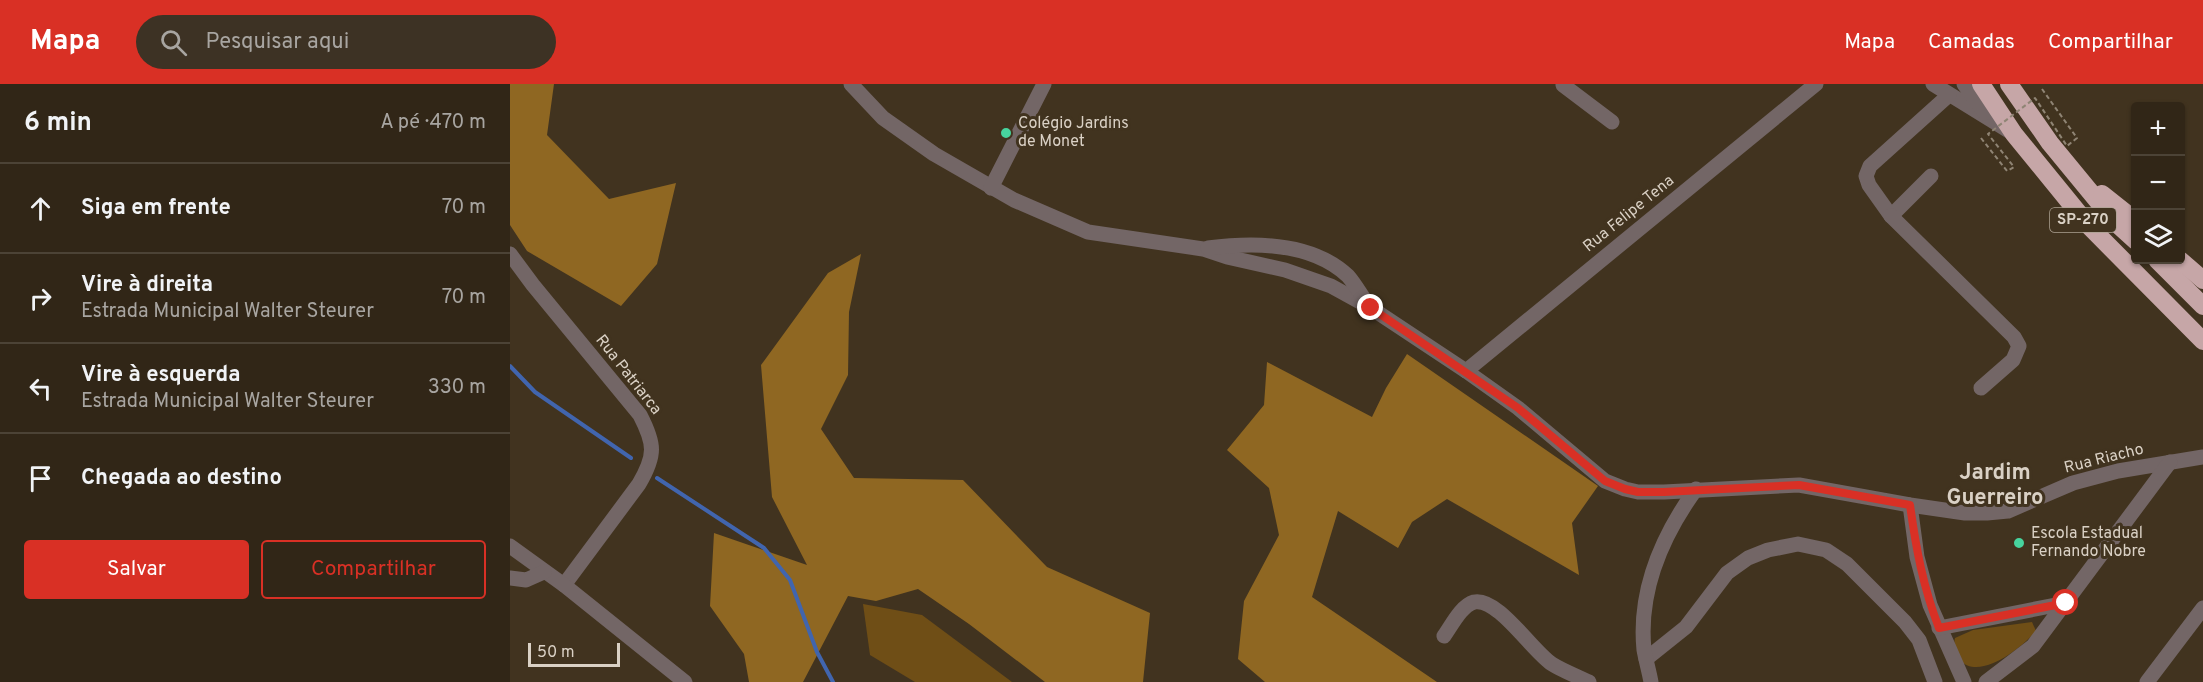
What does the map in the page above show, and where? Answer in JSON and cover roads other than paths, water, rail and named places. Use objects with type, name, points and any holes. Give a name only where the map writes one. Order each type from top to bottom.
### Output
[{"type":"highway","name":"SP-270","points":[[1980,84],[2014,134],[2089,226],[2203,341]]},
{"type":"highway","name":"SP-270","points":[[2009,84],[2074,173],[2115,222],[2131,236]]},
{"type":"highway","points":[[2074,173],[2131,217]]},
{"type":"highway","points":[[2161,264],[2203,306]]},
{"type":"highway","points":[[2185,264],[2203,279]]},
{"type":"street","points":[[851,84],[884,118],[934,154],[1014,200],[1088,232],[1203,249],[1236,245],[1264,245],[1293,249],[1311,254],[1348,276],[1371,308]]},
{"type":"street","points":[[992,188],[1044,84]]},
{"type":"street","name":"Rua Felipe Tena","points":[[1466,371],[1816,84]]},
{"type":"street","points":[[1964,84],[1990,120]]},
{"type":"street","points":[[1563,85],[1612,122]]},
{"type":"street","points":[[1981,388],[2013,360],[2019,346],[2014,337],[1891,216],[1866,176],[1870,166],[1940,88],[2014,134]]},
{"type":"street","points":[[1891,216],[1931,176]]},
{"type":"street","name":"Rua Riacho","points":[[1203,249],[1285,270],[1331,286],[1371,308],[1518,408],[1605,481],[1638,492],[1799,485],[1965,513],[2008,511],[2073,483],[2118,471],[2203,457]]},
{"type":"street","name":"Rua Patriarca","points":[[510,254],[640,415],[649,433],[652,448],[650,466],[639,484],[564,585]]},
{"type":"street","points":[[2185,255],[2203,279]]},
{"type":"street","points":[[1986,682],[2033,646],[2170,462]]},
{"type":"street","points":[[1651,682],[1646,659],[1644,610],[1649,580],[1664,540],[1696,489]]},
{"type":"street","points":[[1910,505],[1917,557],[1930,605],[1964,682]]},
{"type":"street","points":[[1646,659],[1686,627],[1727,573],[1748,558],[1768,550],[1798,544],[1826,550],[1847,564],[1905,622],[1919,640],[1935,682]]},
{"type":"street","points":[[510,546],[564,585],[685,682]]},
{"type":"street","points":[[510,578],[526,580],[544,572]]},
{"type":"street","points":[[1444,636],[1465,606],[1476,602],[1490,604],[1553,665],[1589,682]]},
{"type":"street","points":[[1939,628],[2066,603]]},
{"type":"street","points":[[2146,682],[2203,608]]},
{"type":"waterway","points":[[510,366],[535,392],[631,458]]},
{"type":"waterway","points":[[657,478],[764,548],[790,580],[817,652],[833,682]]},
{"type":"place","name":"Colégio Jardins de Monet","points":[[1006,133]]},
{"type":"place","name":"Escola Estadual Fernando Nobre","points":[[2019,543]]},
{"type":"district","name":"Jardim Guerreiro","points":[[1995,486]]}]
